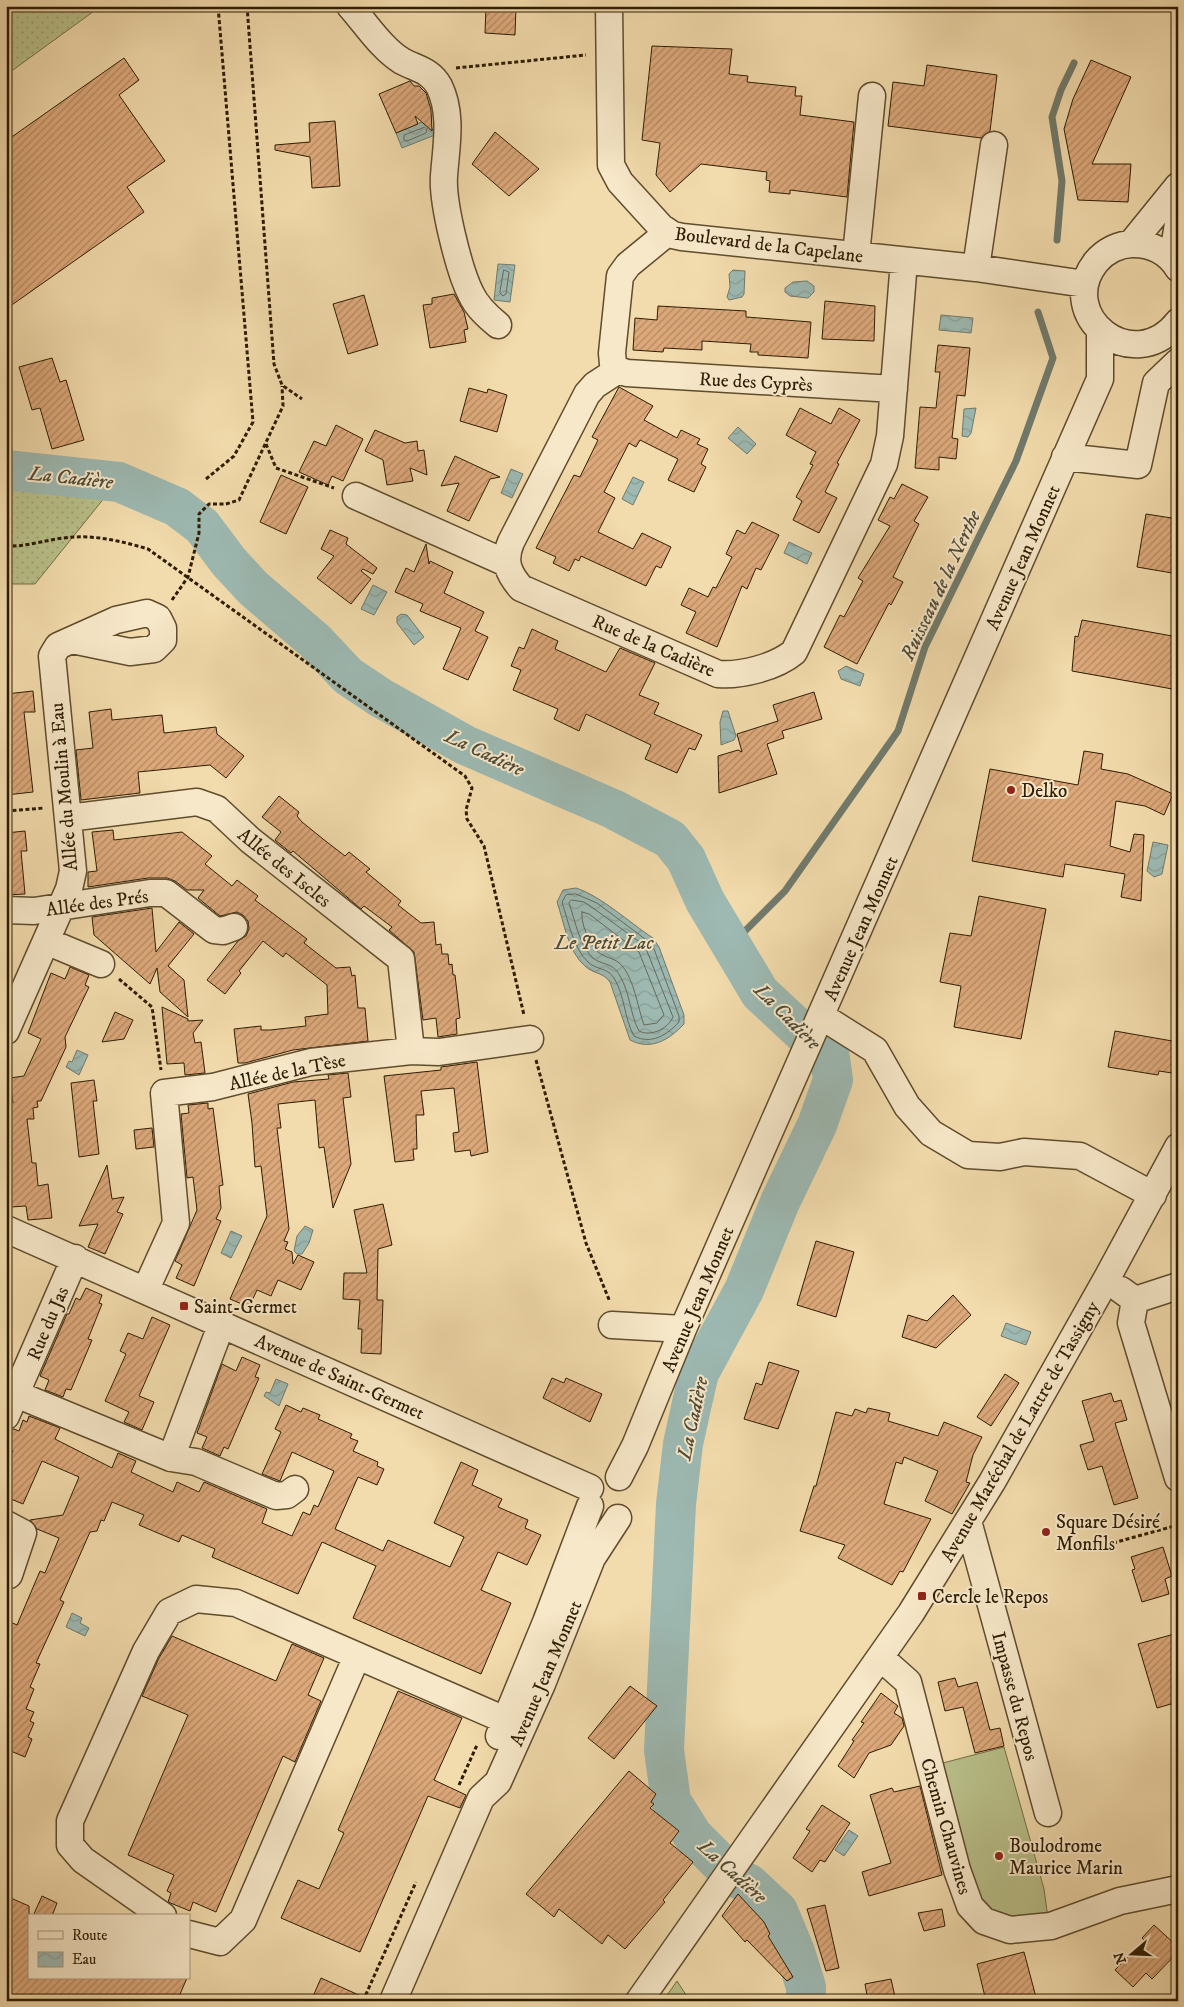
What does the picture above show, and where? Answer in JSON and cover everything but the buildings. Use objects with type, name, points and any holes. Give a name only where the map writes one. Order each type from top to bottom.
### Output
[{"type":"street","points":[[350,6],[395,56],[428,73],[439,87],[446,114],[444,197],[462,270],[470,294],[481,311],[498,325]]},
{"type":"street","name":"Boulevard de la Capelane","points":[[609,6],[610,165],[620,182],[667,233],[682,237],[976,268],[1085,284]]},
{"type":"street","points":[[856,255],[872,96]]},
{"type":"street","points":[[976,268],[994,144]]},
{"type":"street","points":[[1130,244],[1178,186]]},
{"type":"street","points":[[1175,264],[1178,224]]},
{"type":"street","points":[[356,496],[506,563],[507,552],[511,542],[587,394],[595,385],[618,370],[613,364],[612,353],[620,276],[628,265],[667,233]]},
{"type":"street","points":[[1147,344],[1130,345],[1114,341],[1100,331],[1090,317],[1085,301],[1085,284],[1091,269],[1101,256],[1115,247],[1130,244],[1146,245],[1160,250],[1175,264]]},
{"type":"street","name":"Rue de la Cadière","points":[[506,563],[512,577],[521,588],[718,674],[730,675],[785,659],[794,652],[884,464],[890,436],[904,261]]},
{"type":"street","points":[[1100,379],[1147,344],[1171,331],[1178,322]]},
{"type":"street","name":"Avenue Jean Monnet","points":[[620,1477],[635,1446],[683,1329],[1100,379],[1100,331]]},
{"type":"street","points":[[1066,458],[1138,465],[1156,383],[1178,362]]},
{"type":"street","name":"Rue des Cyprès","points":[[618,370],[627,373],[894,389]]},
{"type":"street","name":"Allée du Moulin à Eau","points":[[6,1031],[61,906],[73,872],[52,656],[58,646],[72,640]]},
{"type":"street","name":"Allée des Iscles","points":[[68,812],[197,802],[217,808],[250,840],[401,960],[411,1051]]},
{"type":"street","name":"Allée des Prés","points":[[6,910],[34,911],[150,893],[166,893],[214,930],[223,931],[234,927]]},
{"type":"street","points":[[46,941],[101,964]]},
{"type":"street","points":[[813,1033],[875,1050],[907,1106],[931,1134],[968,1155],[1000,1157],[1024,1152],[1080,1156],[1153,1195]]},
{"type":"street","name":"Allée de la Tèse","points":[[164,1093],[214,1087],[311,1062],[411,1051],[439,1052],[530,1039]]},
{"type":"street","points":[[146,1289],[176,1223],[164,1093]]},
{"type":"street","name":"Avenue Maréchal de Lattre de Tassigny","points":[[639,2001],[736,1860],[881,1658],[911,1613],[968,1521],[1106,1280],[1178,1147]]},
{"type":"street","name":"Avenue de Saint-Germet","points":[[6,1229],[222,1323],[590,1497]]},
{"type":"street","name":"Rue du Jas","points":[[11,1405],[75,1258]]},
{"type":"street","points":[[1106,1280],[1136,1300]]},
{"type":"street","points":[[1136,1300],[1178,1286]]},
{"type":"street","points":[[1136,1300],[1131,1322],[1178,1478]]},
{"type":"street","points":[[171,1458],[222,1323]]},
{"type":"street","points":[[617,1325],[683,1329]]},
{"type":"street","points":[[11,1405],[171,1458],[196,1462],[276,1496],[287,1495],[295,1489]]},
{"type":"street","points":[[602,1476],[620,1477],[631,1489],[632,1498],[625,1513],[618,1518],[602,1517],[590,1497],[602,1476]]},
{"type":"street","name":"Avenue Jean Monnet","points":[[481,1798],[481,1779],[498,1717],[546,1622],[590,1497]]},
{"type":"street","name":"Avenue Jean Monnet","points":[[393,2001],[481,1798],[498,1782],[542,1684],[592,1558],[618,1518]]},
{"type":"street","name":"Impasse du Repos","points":[[968,1521],[1048,1813]]},
{"type":"street","points":[[6,1524],[23,1533],[9,1575]]},
{"type":"street","points":[[160,1914],[83,1860],[70,1845],[70,1822],[146,1651],[169,1612],[196,1599],[236,1603],[498,1717]]},
{"type":"street","points":[[190,1934],[220,1942],[243,1920],[357,1656]]},
{"type":"street","name":"Chemin Chauvines","points":[[881,1658],[908,1682],[957,1870],[970,1906],[984,1921],[1010,1930],[1051,1926],[1120,1901],[1178,1888]]},
{"type":"path","points":[[206,479],[234,456],[253,422],[218,6]]},
{"type":"path","points":[[188,577],[199,533],[199,514],[209,504],[226,504],[239,500],[284,406],[282,385],[274,364],[247,6]]},
{"type":"path","points":[[428,73],[563,56],[610,55]]},
{"type":"path","points":[[282,385],[302,399]]},
{"type":"path","points":[[266,444],[276,468],[356,496]]},
{"type":"path","points":[[6,546],[66,537],[112,539],[148,549],[465,776],[472,788],[466,810],[467,819],[484,846],[530,1039],[586,1243],[617,1325]]},
{"type":"path","points":[[6,811],[68,812]]},
{"type":"path","points":[[101,964],[152,1007],[164,1093]]},
{"type":"path","points":[[1113,1543],[1178,1525]]},
{"type":"path","points":[[457,1790],[498,1717]]},
{"type":"path","points":[[363,2001],[418,1878]]},
{"type":"green space","points":[[6,6],[101,6],[6,75]]},
{"type":"green space","points":[[6,489],[105,497],[35,584],[6,584]]},
{"type":"green space","name":"Boulodrome Maurice Marin","points":[[1004,1747],[1044,1889],[1048,1918],[1011,1919],[986,1909],[973,1891],[939,1764]]},
{"type":"green space","points":[[677,1981],[690,2001],[663,2001]]},
{"type":"water","points":[[428,119],[435,135],[402,148],[396,133]]},
{"type":"water","points":[[498,264],[515,265],[510,302],[494,300]]},
{"type":"water","points":[[733,270],[745,271],[744,294],[742,297],[729,300],[727,297],[730,287],[729,274]]},
{"type":"water","points":[[807,281],[814,286],[814,292],[808,298],[790,296],[785,292],[785,288],[793,282]]},
{"type":"water","points":[[941,315],[973,318],[971,333],[939,330]]},
{"type":"water","points":[[976,408],[971,433],[968,437],[962,436],[964,409]]},
{"type":"water","points":[[738,427],[756,444],[747,454],[728,438]]},
{"type":"water","points":[[511,469],[523,474],[512,498],[501,493]]},
{"type":"water","points":[[633,477],[644,482],[633,505],[622,499]]},
{"type":"water","points":[[789,542],[812,553],[807,564],[784,553]]},
{"type":"water","points":[[373,585],[387,592],[374,615],[361,609]]},
{"type":"water","points":[[401,614],[407,615],[424,637],[414,645],[397,623],[397,617]]},
{"type":"water","points":[[846,666],[864,674],[860,686],[841,679],[838,671]]},
{"type":"water","points":[[723,711],[728,711],[736,736],[734,740],[721,745],[720,722]]},
{"type":"water","points":[[1153,842],[1168,845],[1162,874],[1154,877],[1147,871]]},
{"type":"water","name":"Le Petit Lac","points":[[576,888],[615,910],[653,938],[659,947],[684,1015],[684,1024],[666,1039],[652,1044],[638,1043],[630,1040],[610,982],[604,976],[588,969],[574,953],[557,902],[563,890]]},
{"type":"water","points":[[77,1050],[88,1055],[79,1075],[66,1067],[69,1061],[72,1062]]},
{"type":"water","points":[[305,1226],[313,1230],[309,1243],[302,1254],[297,1254],[294,1251],[297,1236]]},
{"type":"water","points":[[231,1231],[242,1236],[231,1258],[221,1253]]},
{"type":"water","points":[[1006,1323],[1031,1332],[1026,1345],[1001,1336]]},
{"type":"water","points":[[276,1379],[288,1384],[279,1406],[264,1396],[266,1392],[270,1393]]},
{"type":"water","points":[[72,1613],[82,1618],[80,1623],[89,1628],[85,1636],[66,1627]]},
{"type":"water","points":[[849,1830],[858,1836],[844,1856],[835,1850]]},
{"type":"waterway","name":"Ruisseau de la Nerthe","points":[[1057,240],[1062,181],[1052,117],[1061,90],[1074,63]]},
{"type":"waterway","name":"Ruisseau de la Nerthe","points":[[731,945],[785,891],[898,731],[925,647],[1016,461],[1053,358],[1038,312]]},
{"type":"waterway","name":"La Cadière","points":[[6,470],[119,482],[177,507],[202,526],[229,562],[253,588],[315,641],[348,676],[381,698],[465,745],[613,809],[670,839],[686,859],[705,901],[760,993],[830,1058],[833,1080],[817,1125],[780,1202],[744,1290],[699,1373],[683,1444],[676,1504],[664,1750],[671,1801],[693,1836],[733,1876],[749,1884],[778,1911],[795,1952],[806,1987],[806,2001]]},
{"type":"place","name":"Delko","points":[[1011,790]]},
{"type":"place","name":"Saint-Germet","points":[[184,1306]]},
{"type":"place","name":"Square Désiré Monfils","points":[[1046,1532]]},
{"type":"place","name":"Cercle le Repos","points":[[922,1596]]},
{"type":"place","name":"Boulodrome Maurice Marin","points":[[999,1856]]}]
